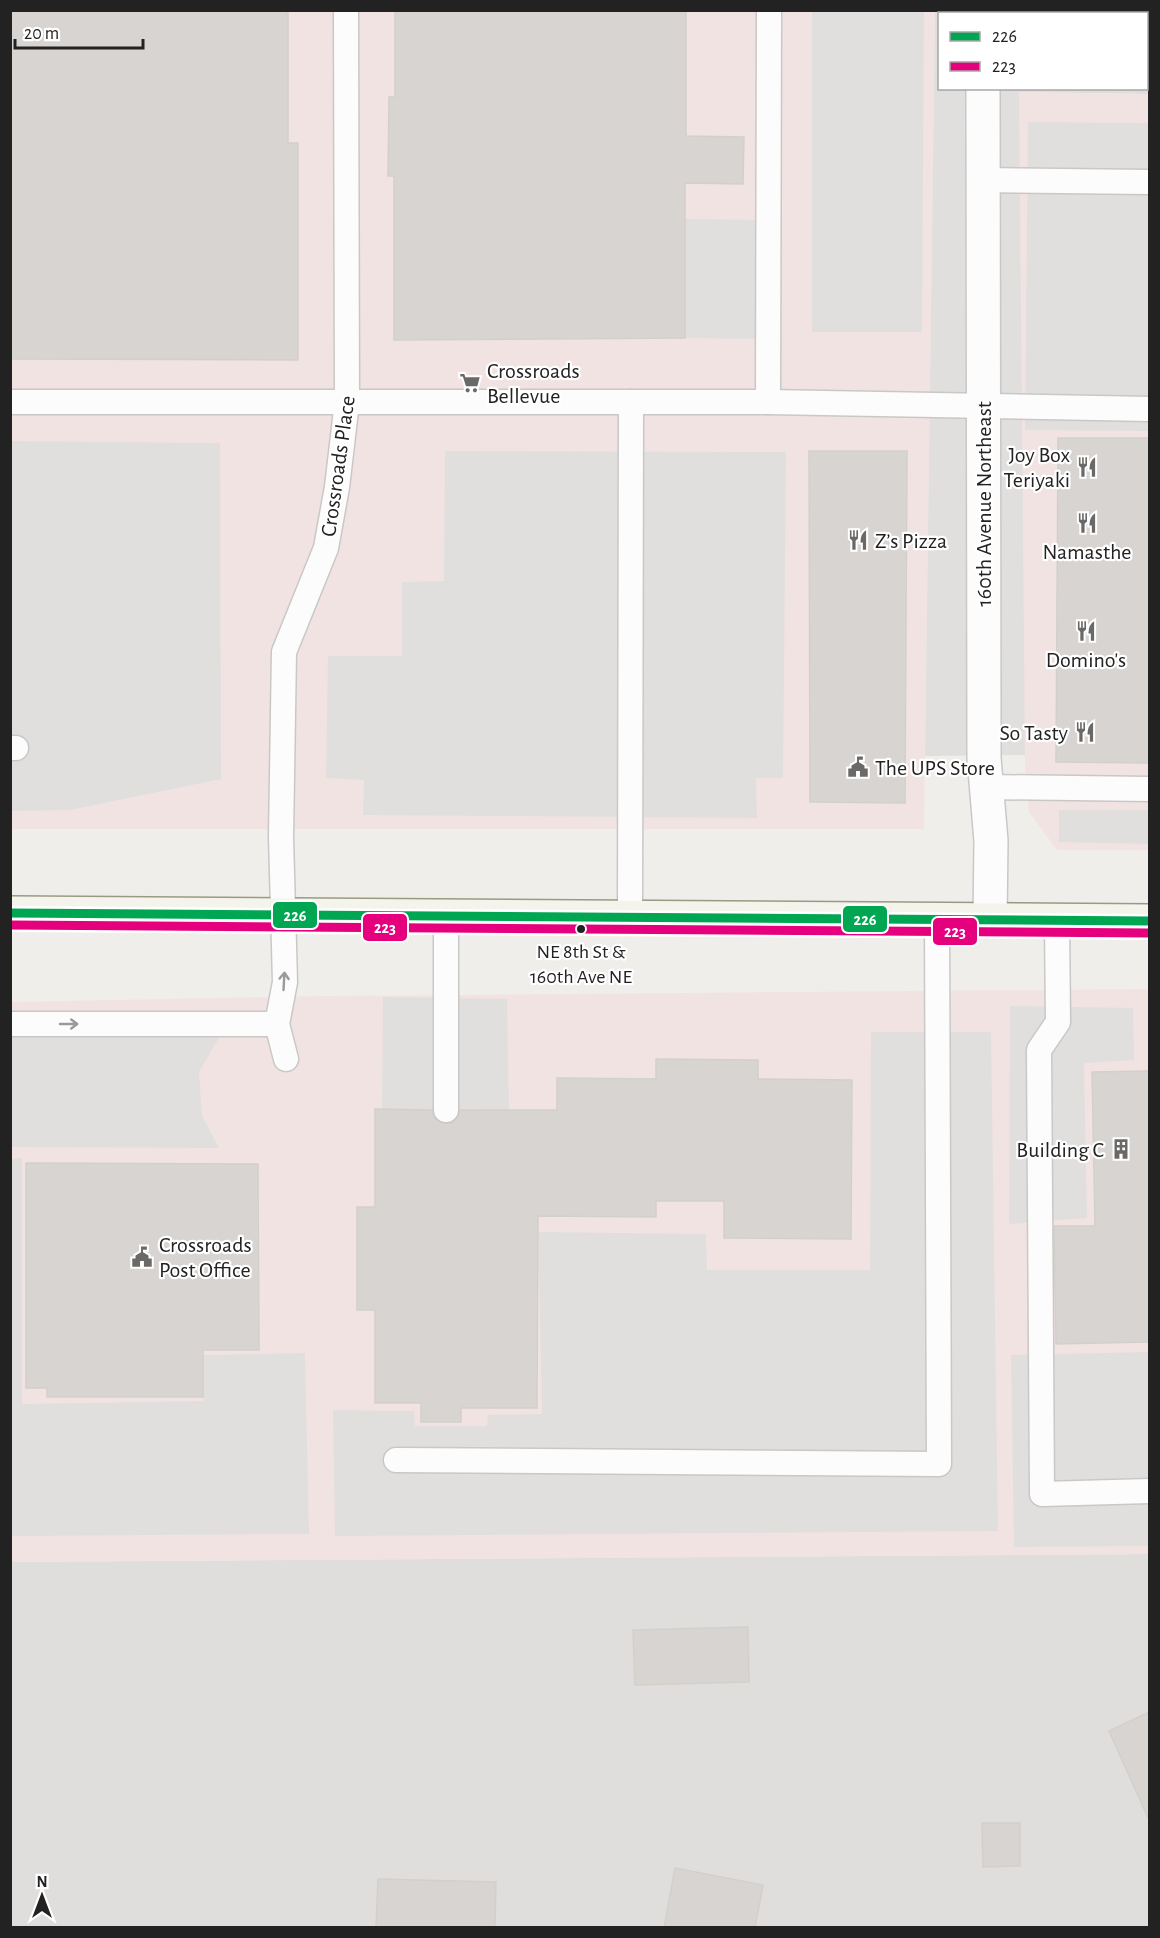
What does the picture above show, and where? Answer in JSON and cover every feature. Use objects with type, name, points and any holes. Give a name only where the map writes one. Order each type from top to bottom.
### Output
[{"type":"main road","points":[[10,913],[282,913],[1149,921]]},
{"type":"street","name":"160th Avenue Northeast","points":[[983,90],[984,746],[991,841],[990,920]]},
{"type":"lane","name":"Crossroads Place","points":[[277,1024],[285,982],[282,913],[284,652],[326,548],[337,487],[347,402],[346,10]]},
{"type":"lane","points":[[768,402],[769,10]]},
{"type":"lane","points":[[983,180],[1149,182]]},
{"type":"lane","points":[[10,402],[768,402],[1149,409]]},
{"type":"lane","points":[[630,916],[631,402]]},
{"type":"lane","points":[[987,787],[1149,789]]},
{"type":"lane","points":[[446,915],[446,1110]]},
{"type":"lane","points":[[396,1460],[939,1464],[937,919]]},
{"type":"lane","points":[[1057,920],[1058,1022],[1039,1050],[1042,1494],[1149,1491]]},
{"type":"lane","points":[[10,1024],[277,1024],[286,1059]]},
{"type":"shaded area","name":"Crossroads Bellevue","points":[[10,11],[935,11],[924,829],[11,829]]},
{"type":"shaded area","points":[[812,11],[924,11],[922,332],[812,332]]},
{"type":"shaded area","points":[[935,11],[1018,11],[938,12],[938,90],[1019,90],[1025,755],[925,756]]},
{"type":"shaded area","points":[[1149,11],[1149,94],[998,90],[1148,90],[1148,12],[983,12]]},
{"type":"shaded area","points":[[1013,92],[1149,94],[1149,850],[1057,850],[1029,812],[1025,766]]},
{"type":"shaded area","points":[[1028,122],[1149,123],[1149,431],[1025,430]]},
{"type":"shaded area","points":[[685,219],[768,220],[767,339],[685,338]]},
{"type":"shaded area","points":[[10,441],[220,443],[221,779],[70,810],[11,811]]},
{"type":"shaded area","points":[[445,451],[786,452],[783,778],[756,778],[757,818],[363,815],[364,780],[326,778],[328,656],[402,656],[402,582],[444,581]]},
{"type":"shaded area","points":[[1059,810],[1149,810],[1149,844],[1059,842]]},
{"type":"shaded area","points":[[1149,989],[1149,1554],[11,1562],[10,1002],[326,996]]},
{"type":"shaded area","points":[[383,997],[507,999],[509,1110],[382,1109]]},
{"type":"shaded area","points":[[1010,1006],[1133,1008],[1134,1060],[1084,1063],[1087,1218],[1009,1224]]},
{"type":"shaded area","points":[[871,1032],[991,1032],[998,1531],[335,1536],[333,1410],[414,1411],[415,1426],[487,1426],[488,1415],[542,1414],[538,1232],[706,1234],[707,1270],[870,1270]]},
{"type":"shaded area","points":[[11,1036],[220,1036],[199,1072],[202,1116],[219,1148],[11,1147]]},
{"type":"shaded area","points":[[22,1158],[22,1404],[203,1401],[203,1355],[305,1353],[309,1534],[11,1536],[10,1159]]},
{"type":"shaded area","points":[[1149,1352],[1149,1546],[1014,1547],[1011,1355]]},
{"type":"shaded area","points":[[1149,1554],[1149,1927],[11,1927],[10,1562]]},
{"type":"building","points":[[10,10],[288,10],[288,143],[298,143],[298,360],[10,359]]},
{"type":"building","points":[[395,10],[686,11],[686,136],[744,137],[743,184],[685,183],[685,338],[394,340],[394,176],[388,176],[389,97],[395,97]]},
{"type":"building","points":[[1058,438],[1149,438],[1149,763],[1056,762]]},
{"type":"building","points":[[809,451],[907,451],[905,803],[810,802]]},
{"type":"building","points":[[656,1059],[758,1060],[758,1079],[852,1080],[851,1239],[724,1238],[724,1201],[656,1201],[656,1217],[538,1216],[537,1408],[461,1408],[461,1422],[421,1422],[421,1403],[375,1403],[375,1310],[357,1310],[357,1207],[375,1207],[375,1109],[432,1110],[434,1118],[445,1124],[454,1122],[460,1110],[557,1110],[557,1078],[656,1079]]},
{"type":"building","name":"Building C","points":[[1149,1071],[1149,1342],[1056,1344],[1054,1226],[1095,1226],[1092,1072]]},
{"type":"building","name":"Crossroads Post Office","points":[[26,1163],[258,1164],[259,1350],[203,1350],[203,1397],[47,1397],[47,1388],[26,1388]]},
{"type":"building","points":[[748,1627],[749,1682],[635,1685],[633,1630]]},
{"type":"building","points":[[1149,1712],[1149,1820],[1109,1731]]},
{"type":"building","points":[[982,1823],[1020,1823],[1020,1866],[983,1867]]},
{"type":"building","points":[[675,1868],[763,1885],[755,1928],[664,1928]]},
{"type":"building","points":[[378,1879],[496,1882],[495,1928],[376,1928]]},
{"type":"transit line","name":"226","points":[[10,913],[1150,921]]},
{"type":"transit line","name":"223","points":[[10,925],[1150,933]]},
{"type":"place","name":"Crossroads Bellevue","points":[[470,383]]},
{"type":"place","name":"Joy Box Teriyaki","points":[[1087,467]]},
{"type":"place","name":"Namasthe","points":[[1087,523]]},
{"type":"place","name":"Z’s Pizza","points":[[858,540]]},
{"type":"place","name":"Domino's","points":[[1086,631]]},
{"type":"place","name":"So Tasty","points":[[1085,732]]},
{"type":"place","name":"The UPS Store","points":[[858,767]]},
{"type":"place","name":"NE 8th St & 160th Ave NE","points":[[581,929]]},
{"type":"place","name":"Building C","points":[[1121,1149]]},
{"type":"place","name":"Crossroads Post Office","points":[[142,1257]]}]
